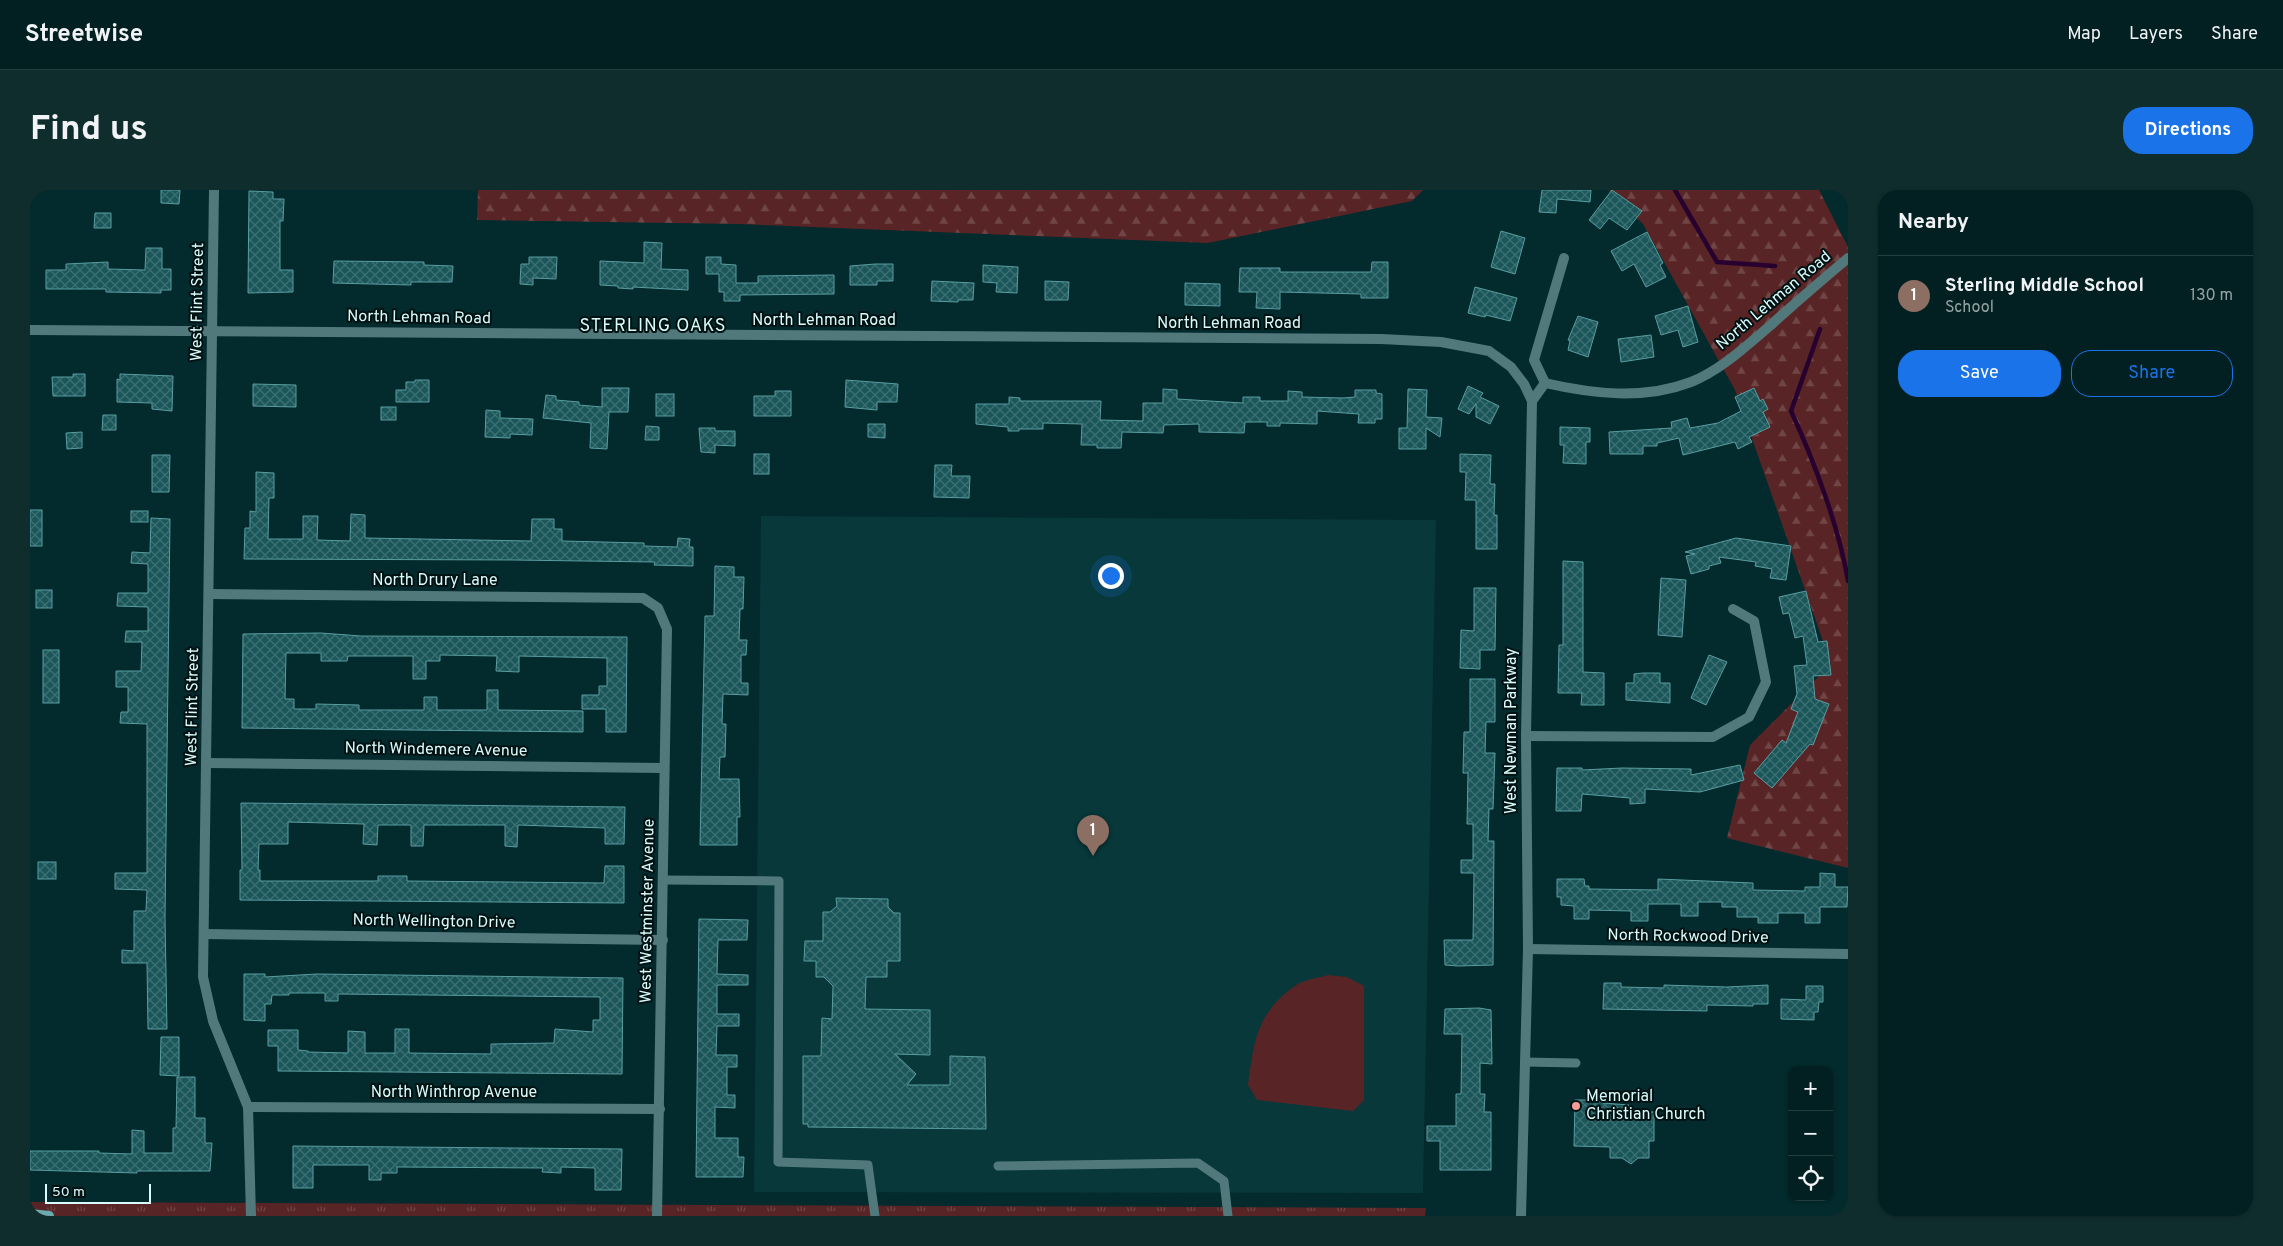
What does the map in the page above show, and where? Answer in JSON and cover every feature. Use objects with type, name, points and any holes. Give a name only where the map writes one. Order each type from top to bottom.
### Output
[{"type":"main road","points":[[30,1214],[49,1216]]},
{"type":"street","name":"West Flint Street","points":[[214,190],[203,977],[212,1021],[248,1107],[251,1216]]},
{"type":"street","points":[[1532,401],[1545,383],[1534,360],[1564,258]]},
{"type":"street","name":"North Lehman Road","points":[[1545,383],[1584,392],[1622,394],[1663,390],[1692,382],[1731,359],[1848,258]]},
{"type":"street","name":"North Lehman Road","points":[[30,330],[1381,339],[1441,342],[1490,351],[1512,367],[1524,384],[1532,401]]},
{"type":"street","name":"West Newman Parkway","points":[[1521,1216],[1528,949],[1526,736],[1532,401]]},
{"type":"street","name":"North Drury Lane","points":[[209,594],[643,598],[658,608]]},
{"type":"street","name":"West Westminster Avenue","points":[[658,608],[667,629],[658,1216]]},
{"type":"street","points":[[1526,736],[1712,737],[1749,717],[1766,682],[1754,621],[1733,609]]},
{"type":"street","name":"North Windemere Avenue","points":[[207,762],[664,768]]},
{"type":"street","name":"North Wellington Drive","points":[[205,934],[663,940]]},
{"type":"street","name":"North Rockwood Drive","points":[[1528,949],[1848,954]]},
{"type":"street","name":"North Winthrop Avenue","points":[[248,1107],[660,1109]]},
{"type":"lane","points":[[663,880],[779,881],[778,1162],[868,1165],[875,1216]]},
{"type":"lane","points":[[1525,1062],[1576,1063]]},
{"type":"lane","points":[[998,1166],[1198,1163],[1224,1181],[1228,1216]]},
{"type":"shaded area","points":[[761,516],[1436,520],[1423,1193],[754,1192]]},
{"type":"green space","points":[[478,190],[1423,190],[1412,201],[1208,243],[739,224],[477,220]]},
{"type":"green space","points":[[1608,190],[1819,190],[1848,247],[1848,868],[1727,838],[1750,745],[1831,664],[1735,390],[1643,224]]},
{"type":"green space","points":[[1328,975],[1347,977],[1364,986],[1364,1100],[1353,1111],[1257,1100],[1248,1085],[1256,1040],[1266,1016],[1284,994],[1298,984]]},
{"type":"green space","points":[[30,1202],[1426,1208],[1425,1216],[30,1216]]},
{"type":"building","points":[[161,190],[180,190],[179,204],[161,203]]},
{"type":"building","points":[[1542,190],[1591,190],[1590,202],[1557,199],[1556,213],[1539,212]]},
{"type":"building","points":[[1612,190],[1642,211],[1627,230],[1609,218],[1600,229],[1589,220]]},
{"type":"building","points":[[249,191],[273,192],[273,199],[284,199],[283,221],[280,221],[280,270],[293,270],[293,292],[248,293]]},
{"type":"building","points":[[95,213],[111,213],[111,228],[94,228]]},
{"type":"building","points":[[1501,231],[1525,238],[1515,274],[1491,267]]},
{"type":"building","points":[[1647,232],[1663,263],[1660,265],[1666,277],[1646,287],[1634,264],[1622,271],[1611,251]]},
{"type":"building","points":[[644,242],[662,243],[661,269],[688,270],[688,290],[633,287],[633,289],[600,285],[600,261],[644,263]]},
{"type":"building","points":[[146,248],[162,248],[162,269],[171,269],[171,290],[161,290],[161,293],[106,292],[106,289],[46,289],[46,270],[66,270],[66,264],[108,262],[108,269],[145,270]]},
{"type":"building","points":[[529,257],[557,257],[556,279],[533,278],[533,285],[520,284],[521,264],[529,264]]},
{"type":"building","points":[[706,257],[721,257],[721,264],[736,265],[736,283],[758,283],[758,276],[834,275],[834,294],[740,295],[740,301],[724,301],[724,292],[719,292],[719,274],[706,274]]},
{"type":"building","points":[[334,261],[424,262],[424,265],[453,266],[452,282],[411,282],[411,285],[333,283]]},
{"type":"building","points":[[1372,262],[1388,262],[1388,298],[1361,298],[1361,294],[1280,292],[1280,309],[1256,308],[1257,292],[1239,292],[1240,268],[1280,268],[1280,272],[1371,272]]},
{"type":"building","points":[[893,264],[893,281],[877,281],[877,285],[850,285],[850,266]]},
{"type":"building","points":[[983,265],[1018,267],[1017,293],[996,292],[997,283],[983,282]]},
{"type":"building","points":[[932,281],[974,283],[973,300],[958,300],[958,302],[931,301]]},
{"type":"building","points":[[1045,281],[1069,282],[1068,300],[1045,300]]},
{"type":"building","points":[[1185,283],[1220,284],[1220,306],[1185,305]]},
{"type":"building","points":[[1475,287],[1517,298],[1510,321],[1468,313]]},
{"type":"building","points":[[1688,306],[1698,342],[1683,347],[1678,330],[1661,335],[1655,316]]},
{"type":"building","points":[[1578,316],[1598,322],[1588,357],[1568,350],[1570,341],[1568,340]]},
{"type":"building","points":[[1651,335],[1654,357],[1621,362],[1618,339]]},
{"type":"building","points":[[73,374],[85,374],[85,396],[53,396],[52,377],[73,377]]},
{"type":"building","points":[[120,374],[173,376],[172,411],[152,409],[152,403],[117,402],[117,379],[120,380]]},
{"type":"building","points":[[415,380],[429,380],[429,402],[396,402],[396,390],[406,390],[406,382],[415,382]]},
{"type":"building","points":[[846,380],[898,384],[897,402],[877,402],[877,410],[845,407]]},
{"type":"building","points":[[253,384],[296,385],[296,407],[253,406]]},
{"type":"building","points":[[1468,386],[1483,393],[1480,397],[1499,406],[1490,424],[1476,417],[1476,404],[1469,414],[1458,409]]},
{"type":"building","points":[[602,388],[629,388],[628,412],[609,412],[607,449],[590,448],[591,423],[543,418],[546,395],[556,396],[556,400],[579,402],[579,405],[602,407]]},
{"type":"building","points":[[1754,388],[1760,401],[1763,399],[1768,409],[1763,412],[1770,427],[1749,437],[1752,442],[1738,449],[1735,442],[1683,455],[1679,438],[1657,443],[1657,446],[1643,446],[1643,454],[1610,454],[1609,432],[1672,428],[1671,422],[1687,418],[1690,428],[1718,423],[1741,411],[1735,397]]},
{"type":"building","points":[[1163,389],[1177,390],[1177,399],[1243,403],[1243,397],[1260,397],[1260,401],[1288,401],[1288,391],[1302,392],[1302,397],[1343,398],[1355,397],[1355,390],[1376,390],[1376,393],[1382,394],[1382,419],[1375,419],[1375,423],[1358,423],[1359,414],[1317,411],[1317,424],[1280,423],[1280,426],[1267,426],[1267,422],[1245,422],[1244,433],[1199,432],[1199,424],[1164,425],[1163,433],[1122,432],[1121,448],[1097,448],[1097,445],[1081,445],[1082,424],[1043,423],[1043,429],[1008,431],[1008,427],[976,424],[976,404],[1009,404],[1009,397],[1020,398],[1020,401],[1101,401],[1100,420],[1143,421],[1143,403],[1163,403]]},
{"type":"building","points":[[1408,389],[1427,390],[1426,417],[1442,418],[1440,437],[1426,428],[1426,449],[1399,449],[1399,428],[1407,428]]},
{"type":"building","points":[[775,391],[791,391],[791,416],[754,416],[754,396],[775,396]]},
{"type":"building","points":[[656,394],[674,394],[674,416],[656,416]]},
{"type":"building","points":[[381,407],[396,407],[396,420],[381,420]]},
{"type":"building","points":[[486,410],[500,411],[500,418],[533,419],[532,435],[510,434],[510,438],[485,437]]},
{"type":"building","points":[[103,415],[116,415],[116,430],[102,430]]},
{"type":"building","points":[[868,424],[885,424],[885,438],[868,437]]},
{"type":"building","points":[[646,426],[659,427],[659,440],[645,440]]},
{"type":"building","points":[[1560,427],[1590,428],[1590,442],[1586,442],[1586,464],[1563,463],[1564,445],[1560,445]]},
{"type":"building","points":[[699,428],[715,428],[715,431],[735,431],[735,446],[715,445],[715,453],[701,452]]},
{"type":"building","points":[[82,432],[82,448],[67,449],[66,433]]},
{"type":"building","points":[[754,454],[769,454],[769,474],[754,474]]},
{"type":"building","points":[[1460,454],[1491,455],[1490,484],[1495,484],[1494,515],[1497,515],[1497,549],[1476,549],[1476,500],[1465,500],[1466,472],[1460,472]]},
{"type":"building","points":[[152,455],[170,455],[169,492],[152,492]]},
{"type":"building","points":[[935,465],[952,465],[951,476],[970,476],[969,498],[934,497]]},
{"type":"building","points":[[256,472],[274,473],[274,498],[269,498],[268,539],[303,539],[303,516],[318,516],[317,540],[350,541],[351,514],[365,515],[365,538],[531,541],[532,519],[554,519],[554,529],[562,529],[562,541],[644,543],[644,546],[677,547],[678,538],[690,539],[689,547],[693,547],[693,566],[654,565],[655,562],[244,559],[245,528],[250,528],[250,511],[256,512]]},
{"type":"building","points":[[30,510],[42,510],[42,546],[30,546]]},
{"type":"building","points":[[131,511],[148,511],[148,522],[131,522]]},
{"type":"building","points":[[151,518],[170,519],[165,918],[167,1029],[148,1029],[147,963],[122,963],[122,950],[134,951],[134,911],[146,911],[147,890],[115,889],[115,873],[147,873],[147,724],[120,723],[121,712],[128,712],[128,687],[116,687],[116,671],[141,671],[142,642],[125,642],[126,631],[148,631],[148,607],[117,606],[118,593],[148,593],[148,564],[131,563],[132,552],[150,553]]},
{"type":"building","points":[[1736,538],[1791,546],[1786,580],[1770,578],[1772,569],[1755,566],[1756,562],[1719,557],[1721,563],[1709,566],[1709,569],[1691,574],[1686,556],[1695,554],[1685,552]]},
{"type":"building","points":[[1563,561],[1583,562],[1583,672],[1604,673],[1604,705],[1581,705],[1582,693],[1558,693],[1559,645],[1563,645]]},
{"type":"building","points":[[715,566],[734,567],[734,577],[744,577],[743,609],[740,609],[739,640],[747,640],[746,655],[741,655],[741,683],[748,683],[748,695],[723,694],[722,724],[726,724],[725,757],[720,757],[719,779],[739,779],[740,817],[737,817],[737,845],[700,845],[705,616],[714,616]]},
{"type":"building","points":[[1661,578],[1686,580],[1682,637],[1658,635]]},
{"type":"building","points":[[1474,588],[1496,588],[1495,650],[1480,650],[1480,669],[1460,668],[1461,630],[1474,631]]},
{"type":"building","points":[[36,590],[52,590],[52,608],[36,608]]},
{"type":"building","points":[[1806,591],[1818,642],[1827,641],[1831,675],[1813,676],[1815,699],[1829,704],[1813,745],[1810,744],[1772,788],[1754,773],[1782,740],[1786,743],[1798,712],[1791,709],[1797,694],[1794,666],[1807,665],[1803,636],[1795,638],[1789,613],[1783,614],[1779,597]]},
{"type":"building","points":[[321,633],[361,636],[627,637],[626,732],[606,732],[606,709],[582,709],[582,695],[599,695],[599,686],[607,686],[607,658],[519,656],[519,672],[496,671],[497,656],[440,655],[440,661],[426,661],[426,679],[413,679],[413,656],[348,656],[347,661],[321,661],[321,653],[286,653],[285,699],[294,699],[294,709],[316,709],[316,704],[359,705],[359,710],[424,710],[424,697],[437,697],[437,710],[487,710],[487,690],[498,690],[498,710],[583,711],[583,732],[242,728],[243,634]]},
{"type":"building","points":[[43,650],[59,650],[59,703],[43,703]]},
{"type":"building","points":[[1709,655],[1727,662],[1706,705],[1691,698]]},
{"type":"building","points":[[1660,673],[1660,683],[1670,683],[1670,703],[1626,700],[1626,683],[1634,683],[1634,674]]},
{"type":"building","points":[[1470,679],[1495,679],[1495,722],[1486,722],[1485,753],[1495,753],[1493,809],[1489,809],[1488,841],[1494,841],[1493,965],[1458,966],[1445,965],[1444,940],[1473,940],[1474,873],[1461,873],[1461,860],[1473,860],[1473,824],[1467,824],[1468,773],[1463,773],[1464,732],[1470,732]]},
{"type":"building","points":[[1740,765],[1744,780],[1700,792],[1645,789],[1645,803],[1630,804],[1630,798],[1582,794],[1581,811],[1556,811],[1557,768],[1582,768],[1582,770],[1622,768],[1691,769],[1691,775]]},
{"type":"building","points":[[241,803],[625,807],[624,844],[605,844],[605,828],[518,825],[517,847],[505,846],[505,825],[424,825],[423,846],[411,846],[411,825],[378,825],[377,845],[363,844],[364,824],[288,822],[288,844],[259,844],[258,870],[260,870],[260,881],[378,881],[378,876],[407,876],[407,881],[604,883],[605,866],[624,866],[624,903],[240,900],[240,870],[242,870]]},
{"type":"building","points":[[38,862],[56,862],[56,879],[38,879]]},
{"type":"building","points":[[1820,873],[1835,874],[1835,887],[1848,887],[1847,907],[1820,907],[1820,923],[1805,923],[1805,913],[1778,913],[1778,923],[1758,923],[1758,917],[1737,917],[1737,907],[1722,907],[1722,902],[1698,902],[1698,916],[1681,916],[1681,904],[1648,904],[1648,921],[1631,921],[1631,911],[1589,910],[1589,919],[1574,919],[1574,906],[1561,905],[1561,897],[1557,897],[1557,879],[1584,879],[1585,886],[1589,886],[1589,889],[1658,890],[1658,879],[1753,883],[1753,890],[1805,891],[1805,887],[1820,887]]},
{"type":"building","points":[[836,898],[888,899],[888,907],[894,913],[900,913],[900,961],[887,961],[887,977],[866,977],[865,1009],[930,1010],[930,1055],[895,1054],[916,1074],[907,1085],[950,1085],[950,1056],[985,1057],[986,1129],[808,1127],[808,1124],[803,1124],[803,1056],[821,1056],[822,1018],[832,1019],[833,986],[824,977],[816,977],[816,961],[804,961],[805,941],[823,941],[823,912],[830,912],[837,906]]},
{"type":"building","points":[[699,919],[748,920],[747,940],[718,940],[717,974],[748,975],[748,985],[717,985],[717,1014],[739,1014],[739,1026],[717,1026],[716,1055],[737,1055],[737,1067],[727,1067],[727,1095],[735,1095],[735,1108],[715,1107],[715,1138],[738,1138],[738,1157],[744,1157],[743,1177],[696,1177]]},
{"type":"building","points":[[244,974],[265,974],[265,977],[317,974],[623,978],[622,1074],[278,1071],[278,1046],[268,1046],[268,1030],[298,1030],[298,1050],[308,1052],[348,1053],[348,1031],[365,1032],[365,1053],[395,1053],[395,1029],[409,1029],[409,1053],[491,1054],[491,1044],[554,1043],[555,1029],[593,1032],[593,1020],[600,1020],[600,997],[338,994],[338,1001],[325,1001],[325,993],[289,993],[289,995],[272,995],[271,1004],[265,1004],[265,1021],[244,1020]]},
{"type":"building","points":[[1604,983],[1621,983],[1621,987],[1664,988],[1664,985],[1727,987],[1768,985],[1768,1004],[1753,1004],[1753,1006],[1707,1005],[1707,1011],[1603,1009]]},
{"type":"building","points":[[1806,986],[1823,986],[1823,1002],[1819,1002],[1818,1012],[1814,1012],[1814,1020],[1781,1019],[1781,999],[1806,1000]]},
{"type":"building","points":[[1479,1008],[1491,1010],[1492,1064],[1480,1063],[1480,1094],[1485,1094],[1484,1112],[1491,1112],[1491,1170],[1440,1170],[1440,1141],[1427,1141],[1427,1126],[1456,1126],[1456,1094],[1461,1094],[1462,1034],[1444,1034],[1445,1009]]},
{"type":"building","points":[[161,1037],[179,1037],[179,1076],[160,1075]]},
{"type":"building","points":[[177,1077],[195,1077],[195,1118],[205,1118],[205,1143],[212,1143],[210,1171],[137,1171],[137,1173],[30,1170],[30,1151],[99,1151],[99,1153],[132,1154],[132,1130],[144,1131],[144,1153],[173,1153],[173,1128],[176,1128]]},
{"type":"building","points":[[1575,1100],[1603,1100],[1603,1103],[1629,1105],[1629,1111],[1654,1112],[1654,1141],[1649,1141],[1649,1158],[1638,1158],[1631,1164],[1622,1158],[1610,1158],[1610,1147],[1574,1146]]},
{"type":"building","points":[[293,1146],[622,1149],[621,1190],[595,1190],[595,1168],[561,1167],[561,1173],[542,1172],[543,1168],[397,1167],[397,1173],[381,1173],[381,1180],[369,1180],[369,1165],[313,1165],[313,1188],[293,1188]]},
{"type":"waterway","points":[[1675,190],[1717,262],[1775,266]]},
{"type":"waterway","points":[[1820,329],[1791,411],[1825,494],[1839,539],[1848,581]]},
{"type":"place","name":"Sterling Middle School","points":[[1093,856]]},
{"type":"place","name":"Memorial Christian Church","points":[[1576,1106]]},
{"type":"district","name":"STERLING OAKS","points":[[653,326]]}]
